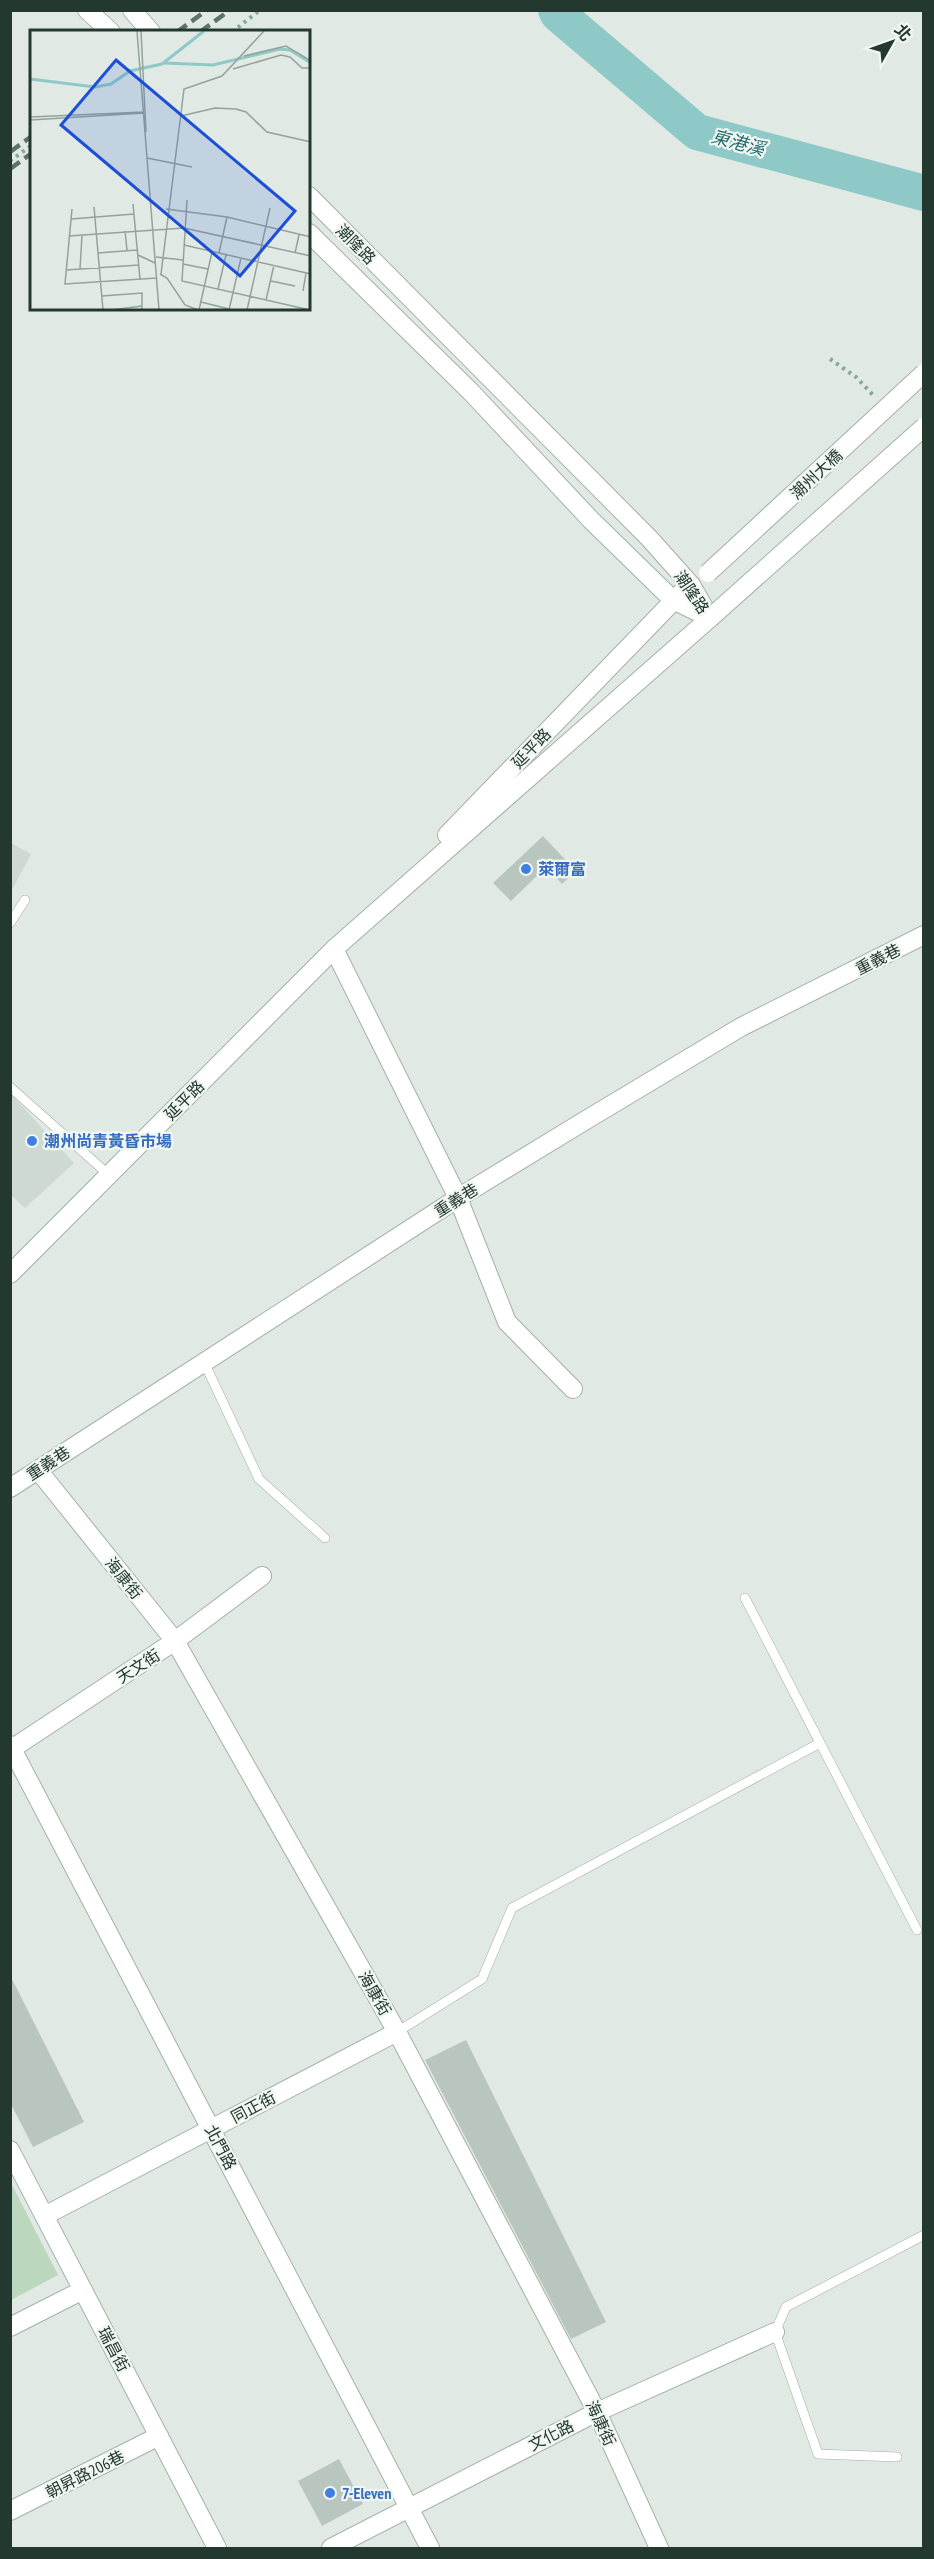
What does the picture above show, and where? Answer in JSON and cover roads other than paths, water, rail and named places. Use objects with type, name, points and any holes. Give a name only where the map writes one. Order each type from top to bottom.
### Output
[{"type":"street","points":[[87,10],[109,30]]},
{"type":"street","points":[[132,10],[149,30]]},
{"type":"street","name":"潮隆路","points":[[310,197],[649,538],[691,585],[710,618]]},
{"type":"street","name":"潮隆路","points":[[310,234],[471,392],[591,520],[673,600],[710,618]]},
{"type":"street","name":"潮州大橋","points":[[708,573],[924,373]]},
{"type":"street","points":[[710,618],[924,427]]},
{"type":"street","name":"延平路","points":[[358,927],[673,600],[708,573]]},
{"type":"street","name":"延平路","points":[[10,1274],[334,949],[710,618]]},
{"type":"street","name":"重義巷","points":[[10,1488],[458,1198],[741,1027],[922,939]]},
{"type":"street","points":[[334,949],[458,1198],[507,1322],[573,1389]]},
{"type":"street","name":"海康街","points":[[38,1470],[175,1641],[397,2032],[597,2412],[659,2548]]},
{"type":"street","name":"天文街","points":[[11,1748],[175,1641],[262,1576]]},
{"type":"street","name":"北門路","points":[[11,1748],[430,2548]]},
{"type":"street","name":"同正街","points":[[46,2216],[397,2032]]},
{"type":"street","name":"瑞昌街","points":[[11,2150],[217,2548]]},
{"type":"street","points":[[10,2327],[83,2290]]},
{"type":"street","name":"文化路","points":[[331,2548],[597,2412],[775,2332]]},
{"type":"street","name":"朝昇路206巷","points":[[10,2511],[159,2436]]},
{"type":"lane","points":[[10,923],[25,900]]},
{"type":"lane","points":[[10,1087],[109,1175]]},
{"type":"lane","points":[[204,1362],[259,1479],[326,1538]]},
{"type":"lane","points":[[745,1598],[917,1930]]},
{"type":"lane","points":[[397,2032],[482,1979],[512,1908],[820,1743]]},
{"type":"lane","points":[[897,2457],[818,2454],[775,2332],[786,2307],[924,2235]]},
{"type":"waterway","name":"東港溪","points":[[556,10],[697,132],[924,193]]},
{"type":"railway","points":[[180,30],[207,10]]},
{"type":"railway","points":[[203,30],[230,10]]},
{"type":"railway","points":[[10,152],[30,137]]},
{"type":"railway","points":[[10,169],[30,154]]},
{"type":"place","name":"萊爾富","points":[[526,869]]},
{"type":"place","name":"潮州尚青黃昏市場","points":[[32,1141]]},
{"type":"place","name":"7-Eleven","points":[[330,2493]]}]
